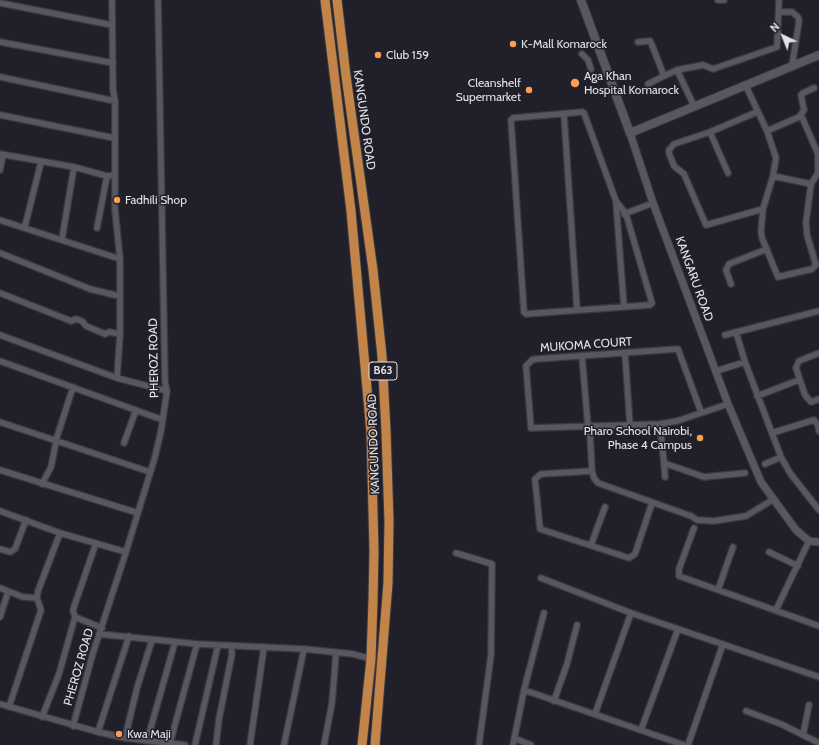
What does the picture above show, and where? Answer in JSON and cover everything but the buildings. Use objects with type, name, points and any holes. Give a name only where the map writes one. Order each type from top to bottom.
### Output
[{"type":"highway","name":"KANGUNDO ROAD","points":[[324,0],[352,219],[371,433],[374,558],[371,659],[362,745]]},
{"type":"highway","name":"KANGUNDO ROAD","points":[[337,0],[373,270],[382,356],[386,431],[389,521],[388,583],[375,745]]},
{"type":"main road","name":"KANGARU ROAD","points":[[581,0],[630,133]]},
{"type":"main road","points":[[630,133],[819,55]]},
{"type":"street","points":[[112,0],[115,101],[115,210],[120,259],[120,334],[117,378]]},
{"type":"street","name":"PHEROZ ROAD","points":[[73,726],[99,634],[150,472],[163,420],[168,391],[165,382],[158,0]]},
{"type":"street","points":[[718,0],[724,0]]},
{"type":"street","points":[[648,84],[677,70],[702,65],[713,69],[777,47],[779,0]]},
{"type":"street","points":[[0,3],[112,25]]},
{"type":"street","points":[[779,12],[792,12],[798,17],[799,21],[792,66]]},
{"type":"street","points":[[638,42],[650,41],[664,76]]},
{"type":"street","points":[[0,42],[113,63]]},
{"type":"street","points":[[582,54],[588,60],[591,69]]},
{"type":"street","points":[[677,70],[694,106]]},
{"type":"street","points":[[0,77],[115,101]]},
{"type":"street","points":[[746,86],[776,158],[773,176],[763,209],[761,231],[778,277],[814,268],[816,260],[807,235],[806,222],[812,184],[818,173],[818,154],[801,115]]},
{"type":"street","points":[[766,131],[801,115],[804,110],[801,95],[814,88]]},
{"type":"street","points":[[757,112],[710,132],[674,144],[669,150],[674,166],[684,174],[704,223],[711,224],[763,209]]},
{"type":"street","points":[[616,201],[626,214],[653,301],[650,305],[624,307],[577,309],[524,313],[512,119],[584,113],[616,201],[624,307]]},
{"type":"street","points":[[564,114],[577,309]]},
{"type":"street","points":[[0,115],[114,138]]},
{"type":"street","points":[[710,132],[728,173]]},
{"type":"street","name":"KANGARU ROAD","points":[[630,133],[653,203],[728,404],[761,482],[796,530],[809,541]]},
{"type":"street","points":[[0,170],[2,154],[74,167],[107,176],[115,176]]},
{"type":"street","points":[[25,226],[41,162]]},
{"type":"street","points":[[62,239],[74,167]]},
{"type":"street","points":[[97,228],[107,176]]},
{"type":"street","points":[[773,176],[812,184]]},
{"type":"street","points":[[618,214],[626,214],[653,203]]},
{"type":"street","points":[[0,220],[25,226],[120,259]]},
{"type":"street","points":[[731,284],[726,270],[729,264],[767,249]]},
{"type":"street","points":[[0,253],[76,284],[120,296]]},
{"type":"street","points":[[0,293],[71,321],[76,319],[82,321],[86,326],[105,334],[109,332],[120,334]]},
{"type":"street","points":[[725,335],[819,311]]},
{"type":"street","points":[[736,332],[757,396],[781,457],[790,473],[819,510]]},
{"type":"street","points":[[0,335],[117,378],[168,391]]},
{"type":"street","name":"MUKOMA COURT","points":[[588,427],[533,429],[530,427],[526,373],[526,366],[528,362],[536,359],[625,354],[678,349],[701,412]]},
{"type":"street","points":[[819,353],[799,361],[796,368],[805,395],[811,402],[819,399]]},
{"type":"street","points":[[625,354],[630,425]]},
{"type":"street","points":[[582,356],[588,427],[660,424],[676,421],[728,404]]},
{"type":"street","points":[[0,361],[163,420]]},
{"type":"street","points":[[716,372],[745,362]]},
{"type":"street","points":[[757,396],[799,380]]},
{"type":"street","points":[[42,484],[51,467],[56,440],[73,387]]},
{"type":"street","points":[[124,443],[136,410]]},
{"type":"street","points":[[772,434],[814,420],[818,425],[819,431]]},
{"type":"street","points":[[0,422],[150,472]]},
{"type":"street","points":[[660,424],[665,477]]},
{"type":"street","points":[[590,434],[592,471],[594,478],[598,483],[691,516],[697,520],[709,521],[746,516],[774,499]]},
{"type":"street","points":[[765,464],[781,457]]},
{"type":"street","points":[[664,462],[704,477],[745,473]]},
{"type":"street","points":[[0,470],[138,513]]},
{"type":"street","points":[[592,471],[540,474],[535,480],[540,529],[629,558],[635,554],[652,503]]},
{"type":"street","points":[[591,545],[605,507]]},
{"type":"street","points":[[0,511],[60,533],[126,552]]},
{"type":"street","points":[[0,549],[10,552],[14,549],[26,520]]},
{"type":"street","points":[[694,528],[678,569],[679,576],[818,624]]},
{"type":"street","points":[[9,706],[41,610],[37,598],[38,590],[60,533]]},
{"type":"street","points":[[776,610],[809,541],[819,542]]},
{"type":"street","points":[[42,717],[59,674],[75,617],[73,610],[96,543]]},
{"type":"street","points":[[718,590],[733,547]]},
{"type":"street","points":[[769,552],[798,566]]},
{"type":"street","points":[[456,553],[492,564],[491,655],[478,745]]},
{"type":"street","points":[[541,578],[631,613],[819,677]]},
{"type":"street","points":[[0,588],[23,597],[37,598]]},
{"type":"street","points":[[0,617],[8,592]]},
{"type":"street","points":[[513,745],[524,690],[544,613]]},
{"type":"street","points":[[595,714],[631,613]]},
{"type":"street","points":[[75,617],[102,628]]},
{"type":"street","points":[[554,701],[567,664],[577,625]]},
{"type":"street","points":[[641,730],[678,629]]},
{"type":"street","points":[[99,634],[197,644],[304,649],[336,654],[353,654],[371,659]]},
{"type":"street","points":[[98,732],[129,636]]},
{"type":"street","points":[[125,738],[137,688],[152,640]]},
{"type":"street","points":[[147,741],[175,642]]},
{"type":"street","points":[[174,744],[197,644]]},
{"type":"street","points":[[688,745],[722,644]]},
{"type":"street","points":[[195,745],[218,645]]},
{"type":"street","points":[[216,745],[219,719],[232,654],[231,646]]},
{"type":"street","points":[[250,745],[264,647]]},
{"type":"street","points":[[284,745],[304,649]]},
{"type":"street","points":[[324,745],[332,703],[336,654]]},
{"type":"street","points":[[524,690],[684,745]]},
{"type":"street","points":[[0,704],[73,726],[138,742],[147,741],[185,745]]},
{"type":"street","points":[[803,735],[809,705]]},
{"type":"street","points":[[746,711],[819,743]]},
{"type":"street","points":[[514,738],[531,745]]},
{"type":"place","name":"K-Mall Komarock","points":[[513,44]]},
{"type":"place","name":"Club 159","points":[[378,55]]},
{"type":"place","name":"Aga Khan Hospital Komarock","points":[[575,83]]},
{"type":"place","name":"Cleanshelf Supermarket","points":[[529,90]]},
{"type":"place","name":"Fadhili Shop","points":[[117,200]]},
{"type":"place","name":"Pharo School Nairobi, Phase 4 Campus","points":[[700,438]]},
{"type":"place","name":"Kwa Maji","points":[[119,734]]}]
